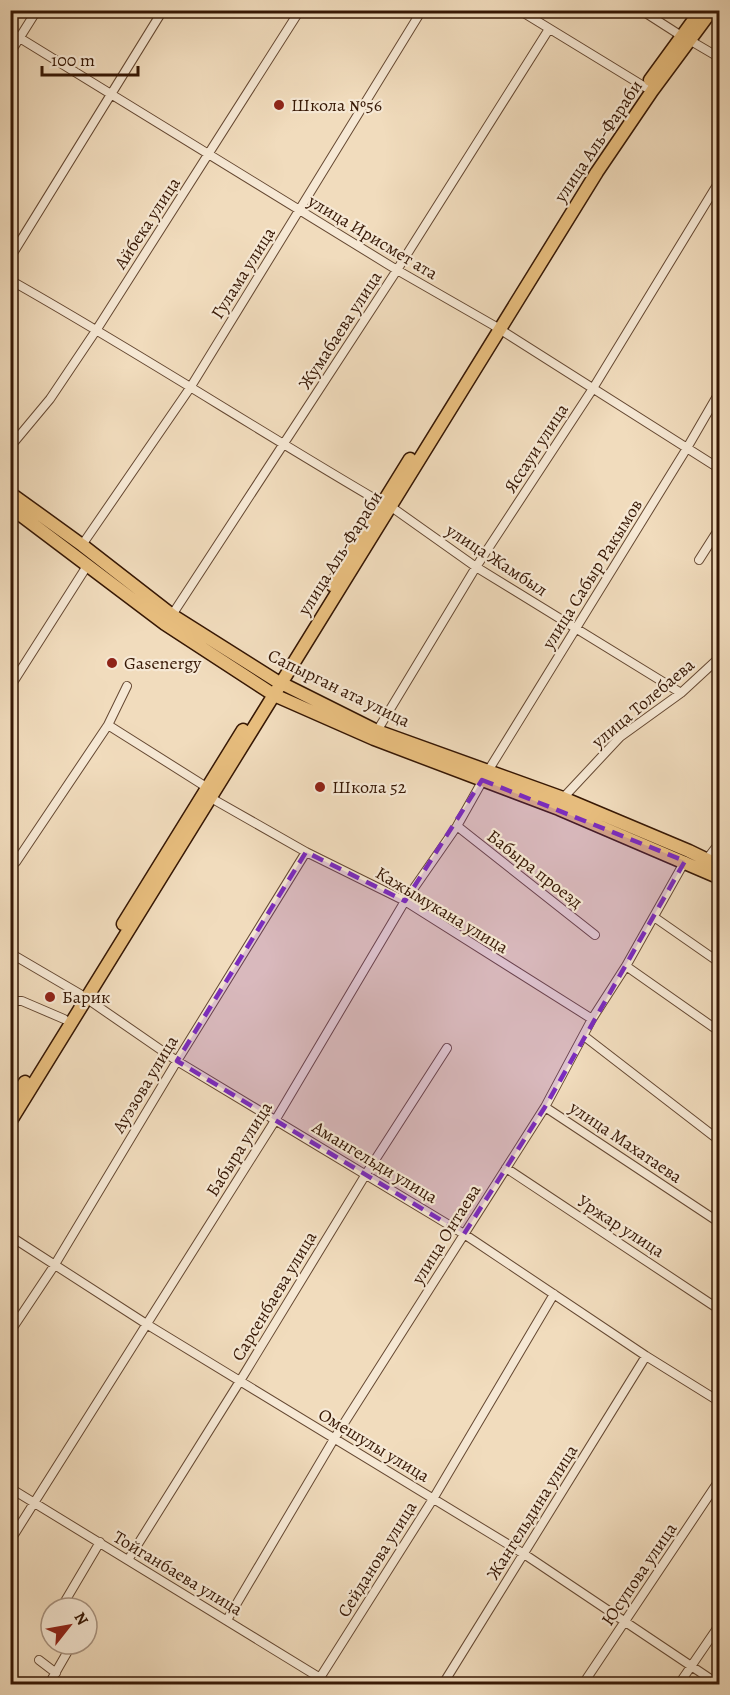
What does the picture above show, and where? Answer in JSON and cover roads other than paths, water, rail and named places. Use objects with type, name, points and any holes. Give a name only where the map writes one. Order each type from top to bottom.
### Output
[{"type":"main road","name":"улица Аль-Фараби","points":[[496,327],[687,39],[701,10]]},
{"type":"main road","name":"улица Аль-Фараби","points":[[10,1122],[84,996],[496,327],[590,168],[645,87],[712,10]]},
{"type":"main road","name":"Сапырган ата улица","points":[[10,494],[82,545],[172,615],[275,687],[685,861],[720,878]]},
{"type":"main road","name":"Сапырган ата улица","points":[[10,507],[165,624],[275,687],[374,739],[485,776],[563,798],[720,866]]},
{"type":"main road","name":"улица Аль-Фараби","points":[[10,1106],[64,1019],[84,996]]},
{"type":"street","points":[[10,53],[37,10]]},
{"type":"street","points":[[10,258],[163,10]]},
{"type":"street","name":"Айбека улица","points":[[10,447],[50,399],[97,329],[300,10]]},
{"type":"street","name":"Гулама улица","points":[[82,545],[190,388],[422,10]]},
{"type":"street","points":[[519,10],[645,87]]},
{"type":"street","points":[[641,10],[720,58]]},
{"type":"street","name":"Жумабаева улица","points":[[172,615],[397,270],[549,29]]},
{"type":"street","name":"улица Ирисмет ата","points":[[10,32],[397,270],[496,327],[592,390],[720,469]]},
{"type":"street","name":"Яссауи улица","points":[[377,731],[476,567],[592,390],[720,180]]},
{"type":"street","name":"улица Жамбыл","points":[[10,280],[97,329],[282,445],[386,505],[476,567],[681,693]]},
{"type":"street","name":"улица Сабыр Ракымов","points":[[485,776],[720,392]]},
{"type":"street","points":[[699,560],[720,527]]},
{"type":"street","points":[[10,687],[87,566]]},
{"type":"street","name":"улица Толебаева","points":[[563,798],[620,737],[681,693],[720,657]]},
{"type":"street","points":[[16,862],[108,725],[127,686]]},
{"type":"street","name":"Кажымукана улица","points":[[108,725],[306,852],[405,901],[592,1019]]},
{"type":"street","name":"Бабыра улица","points":[[10,1541],[276,1119],[405,901],[457,826],[485,776]]},
{"type":"street","name":"Бабыра проезд","points":[[457,826],[595,935]]},
{"type":"street","points":[[707,859],[720,842]]},
{"type":"street","name":"Ауэзова улица","points":[[10,1332],[54,1266],[306,852]]},
{"type":"street","name":"улица Онтаева","points":[[227,1620],[334,1439],[545,1107],[592,1019],[626,966],[685,861]]},
{"type":"street","points":[[654,917],[720,963]]},
{"type":"street","name":"Амангельди улица","points":[[10,952],[84,996],[177,1061],[464,1234],[646,1356],[720,1402]]},
{"type":"street","points":[[626,966],[720,1032]]},
{"type":"street","points":[[10,1001],[22,1001],[64,1019]]},
{"type":"street","points":[[584,1036],[720,1141]]},
{"type":"street","name":"Сарсенбаева улица","points":[[128,1560],[366,1174],[447,1048]]},
{"type":"street","name":"улица Махатаева","points":[[545,1107],[720,1223]]},
{"type":"street","name":"Уржар улица","points":[[506,1168],[720,1310]]},
{"type":"street","name":"Омешулы улица","points":[[10,1236],[148,1325],[524,1554],[718,1684]]},
{"type":"street","name":"Сейданова улица","points":[[318,1681],[433,1499],[554,1294]]},
{"type":"street","name":"Жангельдина улица","points":[[443,1684],[646,1356]]},
{"type":"street","name":"Юсупова улица","points":[[583,1684],[720,1479]]},
{"type":"street","name":"Тойганбаева улица","points":[[10,1488],[227,1620],[318,1681],[330,1684]]},
{"type":"street","points":[[68,1596],[100,1542]]},
{"type":"street","points":[[679,1684],[720,1624]]},
{"type":"street","points":[[49,1684],[65,1656]]},
{"type":"street","points":[[39,1660],[56,1672]]},
{"type":"place","name":"Школа №56","points":[[279,105]]},
{"type":"place","name":"Gasenergy","points":[[112,663]]},
{"type":"place","name":"Школа 52","points":[[320,787]]},
{"type":"place","name":"Барик","points":[[50,997]]}]
